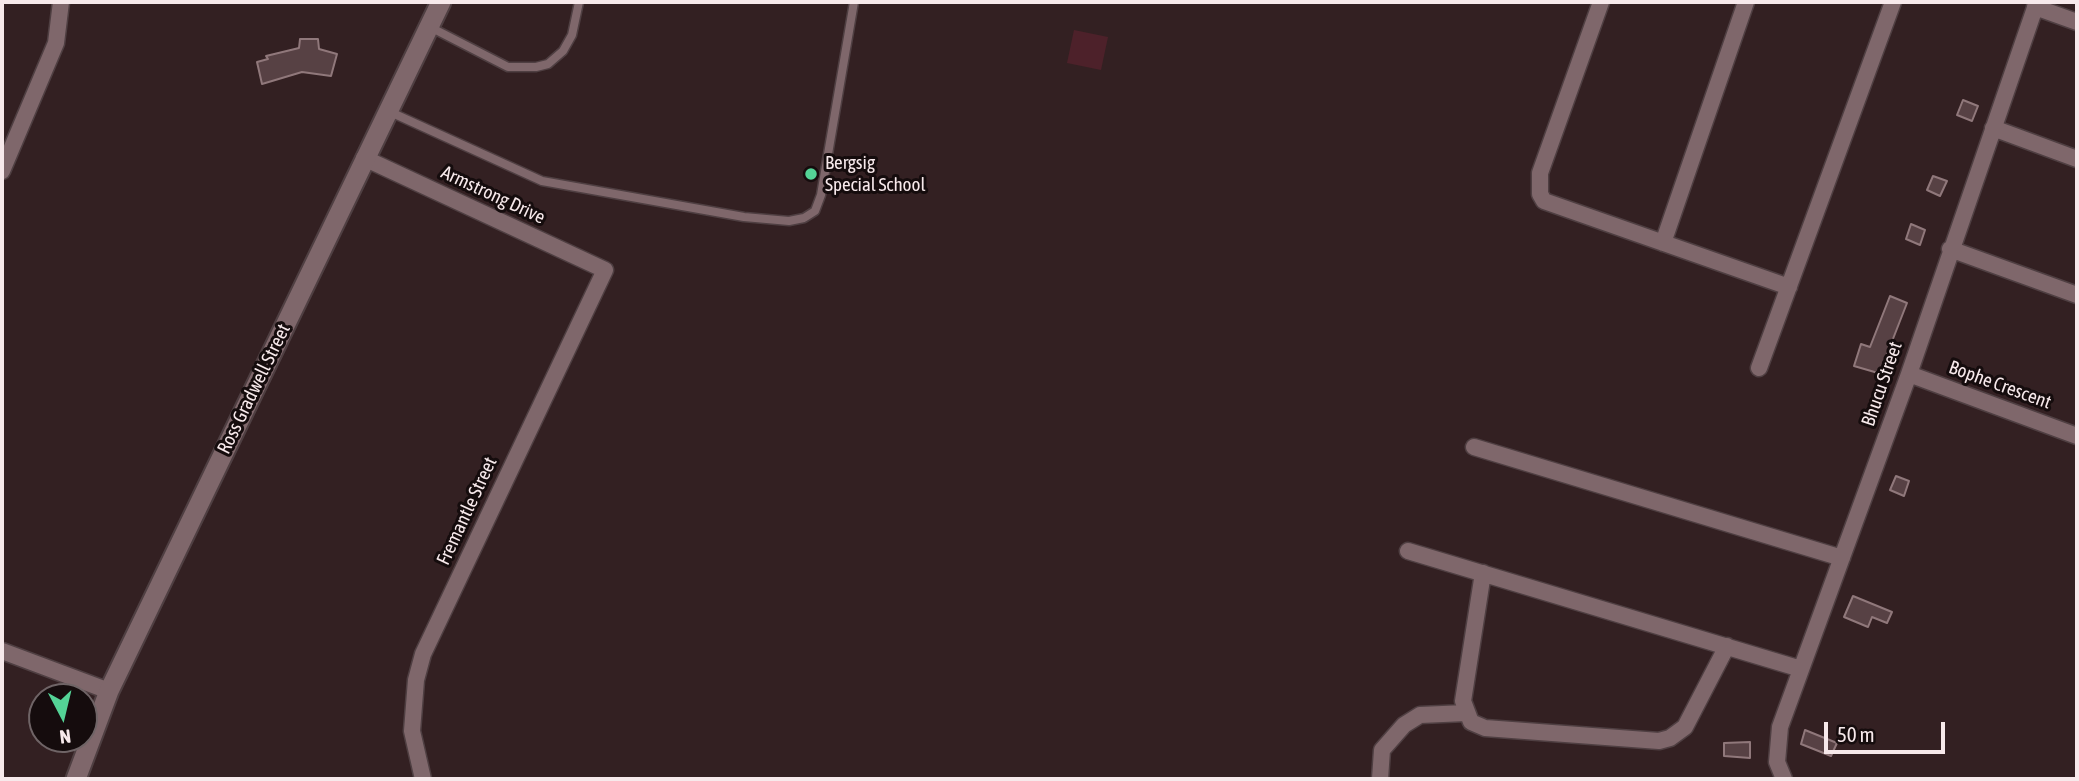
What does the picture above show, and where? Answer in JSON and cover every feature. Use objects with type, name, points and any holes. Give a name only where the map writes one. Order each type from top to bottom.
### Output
[{"type":"street","points":[[2,171],[56,43],[61,2]]},
{"type":"street","name":"Ross Gradwell Street","points":[[76,779],[109,691],[441,2]]},
{"type":"street","points":[[1601,2],[1540,173],[1540,194],[1544,201],[1789,287]]},
{"type":"street","points":[[1663,243],[1746,2]]},
{"type":"street","points":[[1759,368],[1893,2]]},
{"type":"street","points":[[2036,4],[2077,22]]},
{"type":"street","name":"Bhucu Street","points":[[1784,779],[1777,762],[1777,741],[1909,374],[2036,4]]},
{"type":"street","points":[[1993,128],[2077,159]]},
{"type":"street","name":"Armstrong Drive","points":[[364,158],[604,270]]},
{"type":"street","points":[[1950,249],[2077,295]]},
{"type":"street","name":"Fremantle Street","points":[[423,779],[412,731],[416,680],[423,654],[604,270]]},
{"type":"street","name":"Bophe Crescent","points":[[1909,374],[2077,436]]},
{"type":"street","points":[[1474,447],[1842,558]]},
{"type":"street","points":[[1408,551],[1801,669]]},
{"type":"street","points":[[1483,573],[1463,701],[1465,713],[1471,722],[1485,728],[1507,732],[1659,741],[1670,738],[1685,727],[1727,646]]},
{"type":"street","points":[[2,651],[109,691]]},
{"type":"street","points":[[1380,779],[1382,750],[1404,725],[1420,715],[1465,713]]},
{"type":"lane","points":[[430,27],[508,66],[536,67],[548,64],[563,51],[572,35],[579,2]]},
{"type":"lane","points":[[388,111],[542,181],[744,217],[789,220],[804,218],[815,211],[821,195],[854,2]]},
{"type":"shaded area","points":[[1074,30],[1108,37],[1101,70],[1067,63]]},
{"type":"building","points":[[300,39],[318,39],[319,49],[337,54],[331,76],[302,72],[262,84],[257,62],[268,59],[266,56],[299,48]]},
{"type":"building","points":[[1963,100],[1978,106],[1972,121],[1957,115]]},
{"type":"building","points":[[1933,176],[1947,181],[1940,196],[1927,190]]},
{"type":"building","points":[[1911,224],[1925,230],[1920,245],[1906,239]]},
{"type":"building","points":[[1890,296],[1907,303],[1882,367],[1878,373],[1854,366],[1861,344],[1870,347]]},
{"type":"building","points":[[1896,476],[1909,481],[1904,496],[1890,490]]},
{"type":"building","points":[[1853,596],[1892,612],[1887,623],[1872,617],[1868,627],[1844,617]]},
{"type":"building","points":[[1805,730],[1837,743],[1831,756],[1801,744]]},
{"type":"building","points":[[1750,742],[1750,758],[1724,756],[1724,743]]},
{"type":"place","name":"Bergsig Special School","points":[[811,174]]}]
